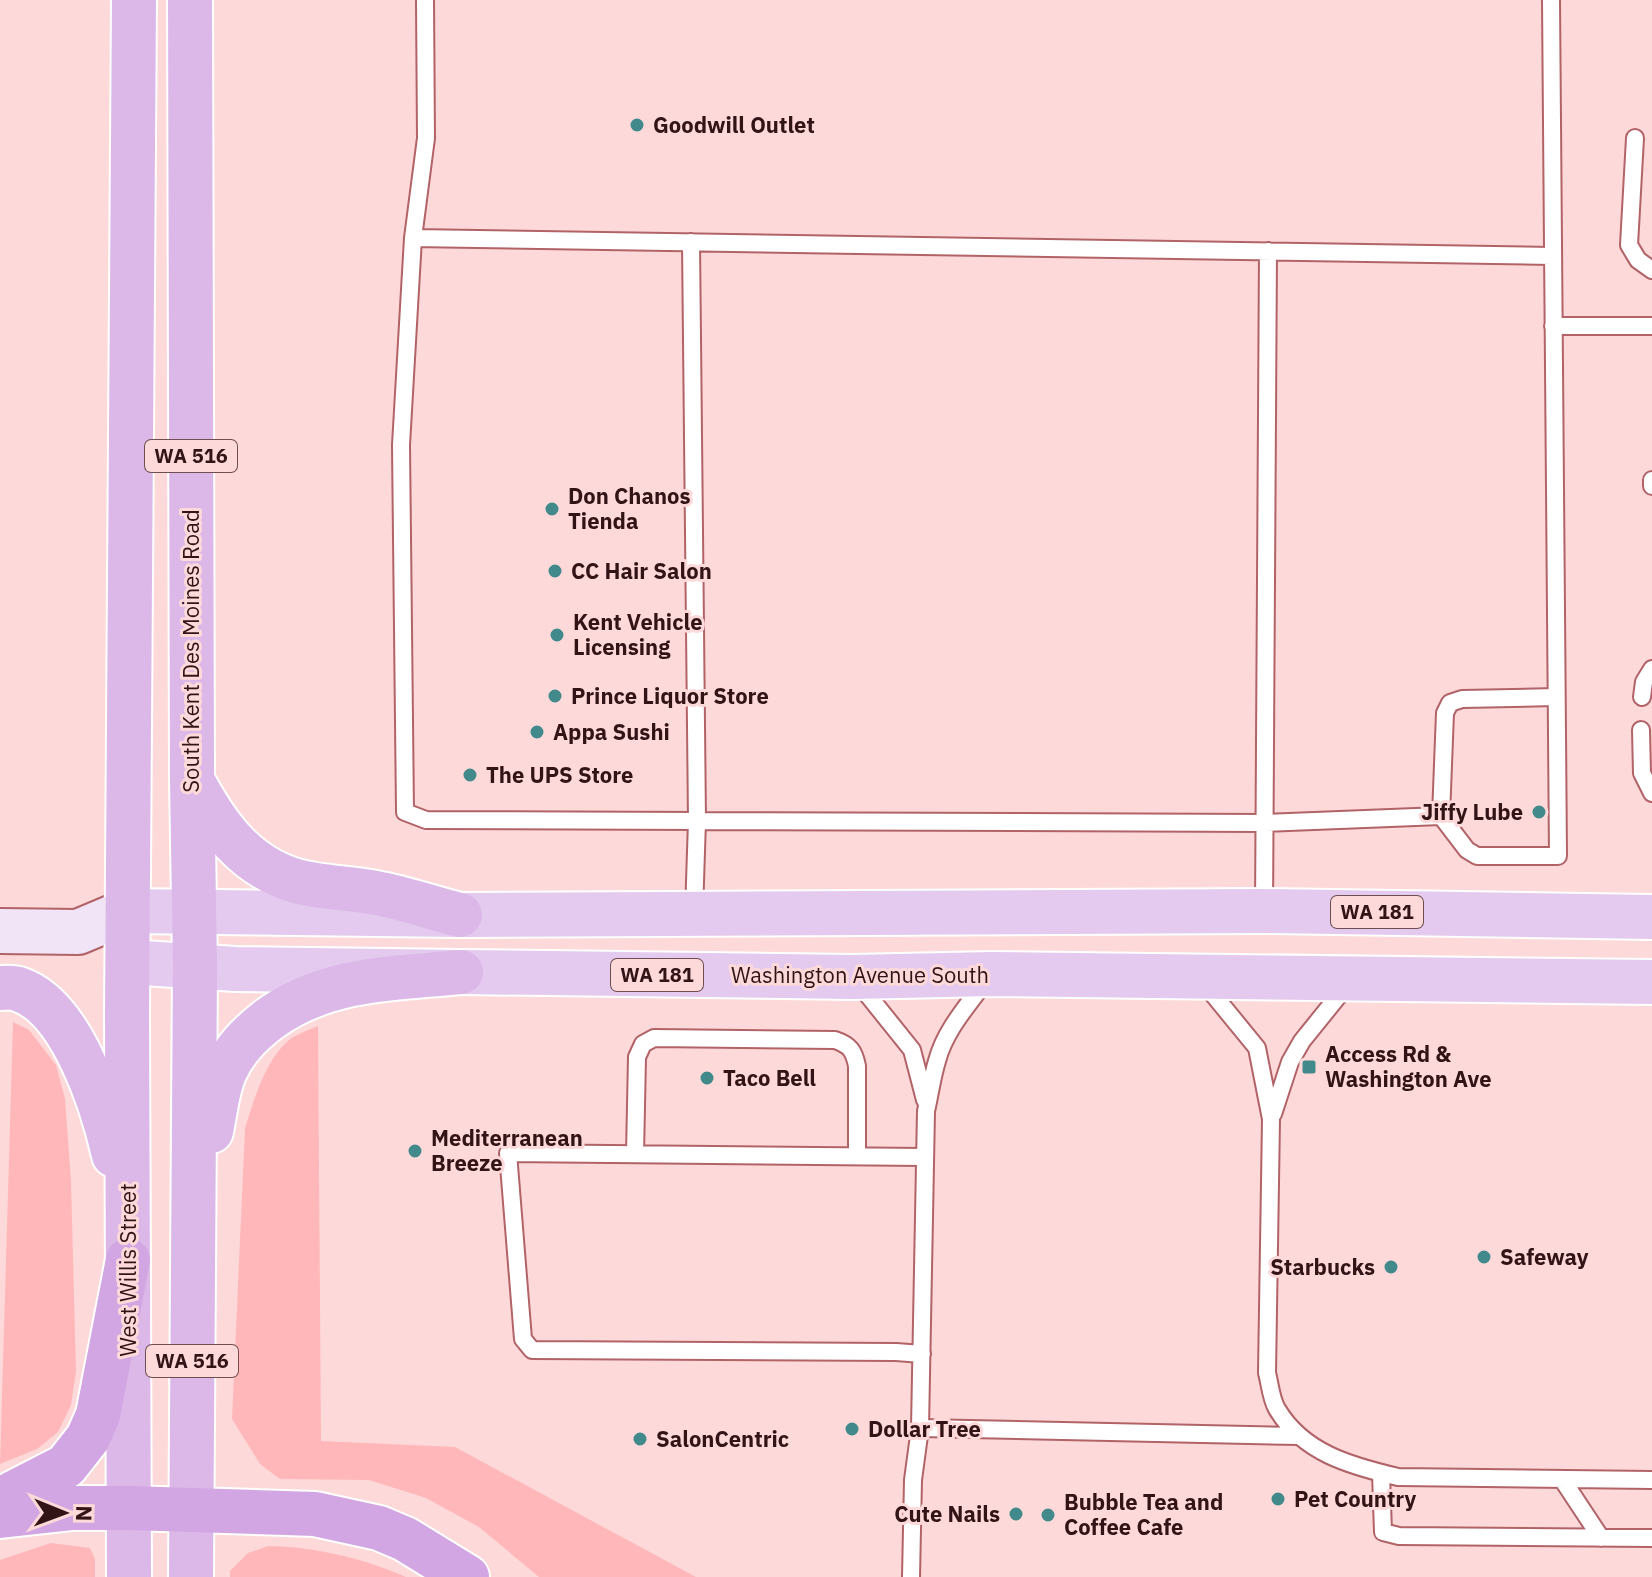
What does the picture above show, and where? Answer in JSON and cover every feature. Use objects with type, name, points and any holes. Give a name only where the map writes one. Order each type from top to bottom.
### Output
[{"type":"highway","name":"WA 516","points":[[128,962],[134,0]]},
{"type":"highway","name":"South Kent Des Moines Road","points":[[190,0],[195,966]]},
{"type":"highway","points":[[192,779],[221,830],[240,850],[271,871],[297,881],[377,893],[460,915]]},
{"type":"highway","name":"West Willis Street","points":[[128,962],[129,1577]]},
{"type":"highway","name":"WA 516","points":[[191,1577],[195,966]]},
{"type":"highway","points":[[193,1211],[224,1072],[245,1037],[287,1006],[316,992],[346,984],[461,972]]},
{"type":"highway","points":[[0,988],[17,988],[37,999],[67,1029],[92,1080],[128,1217]]},
{"type":"highway","points":[[0,1500],[66,1466],[88,1438],[98,1415],[128,1260]]},
{"type":"highway","points":[[0,1516],[73,1508],[282,1511],[379,1528],[405,1539],[467,1577]]},
{"type":"main road","name":"WA 181","points":[[128,911],[460,915],[1264,911],[1652,917]]},
{"type":"main road","points":[[0,931],[78,932],[128,911]]},
{"type":"main road","name":"Washington Avenue South","points":[[78,932],[128,962],[195,966],[853,977],[991,974],[1652,982]]},
{"type":"lane","points":[[425,0],[426,138],[413,238],[401,450],[405,812],[426,820],[1266,823],[1441,816]]},
{"type":"lane","points":[[1551,0],[1558,856],[1477,856],[1467,850],[1441,816],[1445,713],[1450,703],[1462,699],[1556,697]]},
{"type":"lane","points":[[1635,138],[1629,245],[1638,260],[1652,270]]},
{"type":"lane","points":[[413,238],[1552,256]]},
{"type":"lane","points":[[691,242],[697,821],[694,912]]},
{"type":"lane","points":[[1264,911],[1268,251]]},
{"type":"lane","points":[[1553,326],[1652,326]]},
{"type":"lane","points":[[1652,480],[1652,486]]},
{"type":"lane","points":[[1642,697],[1644,682],[1652,669]]},
{"type":"lane","points":[[1641,730],[1642,773],[1652,793]]},
{"type":"lane","points":[[911,1577],[913,1480],[920,1428],[926,1111],[943,1043],[991,974]]},
{"type":"lane","points":[[853,977],[912,1050],[921,1078],[926,1111]]},
{"type":"lane","points":[[1199,977],[1257,1048],[1271,1119],[1267,1373],[1275,1407],[1299,1436],[1328,1456],[1398,1477],[1652,1480]]},
{"type":"lane","points":[[1271,1119],[1290,1062],[1302,1041],[1353,978]]},
{"type":"lane","points":[[635,1154],[637,1057],[643,1044],[654,1038],[835,1040],[846,1044],[855,1053],[857,1066],[857,1156]]},
{"type":"lane","points":[[922,1354],[532,1350],[523,1339],[508,1153],[924,1157]]},
{"type":"lane","points":[[920,1428],[1299,1436]]},
{"type":"lane","points":[[1381,1473],[1383,1532],[1399,1536],[1652,1538]]},
{"type":"lane","points":[[1562,1479],[1601,1538]]},
{"type":"shaded area","points":[[13,1022],[29,1030],[56,1065],[65,1099],[71,1181],[76,1371],[71,1405],[58,1432],[37,1449],[0,1464]]},
{"type":"shaded area","points":[[318,1026],[321,1441],[455,1447],[696,1577],[539,1577],[479,1527],[426,1498],[369,1480],[280,1479],[260,1464],[232,1419],[245,1128],[261,1081],[273,1058],[289,1040]]},
{"type":"shaded area","points":[[51,1543],[90,1548],[95,1559],[95,1577],[0,1577],[0,1560]]},
{"type":"shaded area","points":[[268,1546],[338,1555],[406,1577],[230,1577],[230,1571],[248,1553]]},
{"type":"place","name":"Goodwill Outlet","points":[[637,125]]},
{"type":"place","name":"Don Chanos Tienda","points":[[552,509]]},
{"type":"place","name":"CC Hair Salon","points":[[555,571]]},
{"type":"place","name":"Kent Vehicle Licensing","points":[[557,635]]},
{"type":"place","name":"Prince Liquor Store","points":[[555,696]]},
{"type":"place","name":"Appa Sushi","points":[[537,732]]},
{"type":"place","name":"The UPS Store","points":[[470,775]]},
{"type":"place","name":"Jiffy Lube","points":[[1539,812]]},
{"type":"place","name":"Access Rd & Washington Ave","points":[[1309,1067]]},
{"type":"place","name":"Taco Bell","points":[[707,1078]]},
{"type":"place","name":"Mediterranean Breeze","points":[[415,1151]]},
{"type":"place","name":"Safeway","points":[[1484,1257]]},
{"type":"place","name":"Starbucks","points":[[1391,1267]]},
{"type":"place","name":"Dollar Tree","points":[[852,1429]]},
{"type":"place","name":"SalonCentric","points":[[640,1439]]},
{"type":"place","name":"Pet Country","points":[[1278,1499]]},
{"type":"place","name":"Cute Nails","points":[[1016,1514]]},
{"type":"place","name":"Bubble Tea and Coffee Cafe","points":[[1048,1515]]}]
